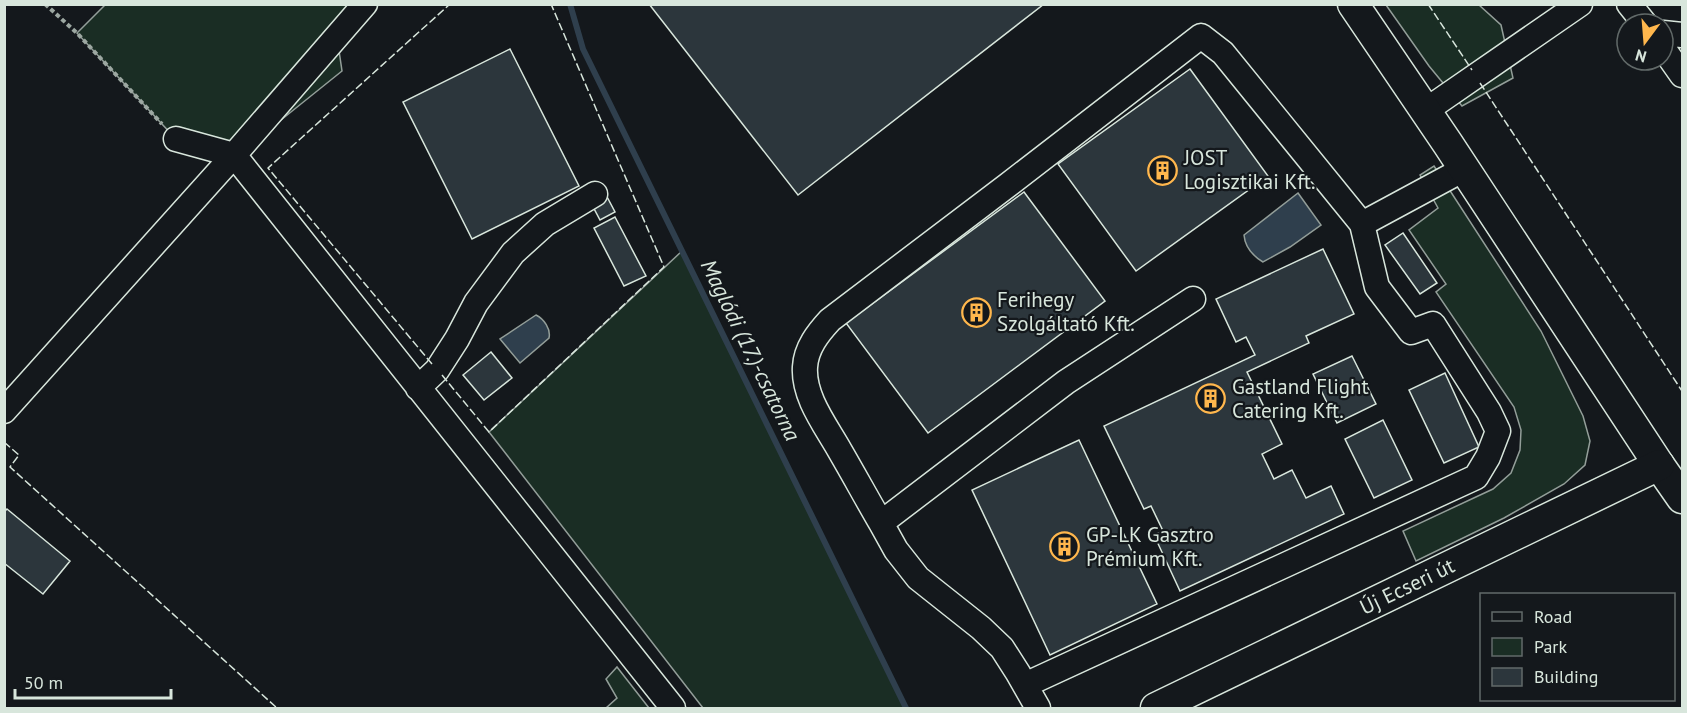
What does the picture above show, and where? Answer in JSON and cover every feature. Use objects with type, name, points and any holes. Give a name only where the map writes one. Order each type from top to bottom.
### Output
[{"type":"main road","points":[[1353,4],[1683,498]]},
{"type":"main road","name":"Új Ecseri út","points":[[1156,708],[1659,465]]},
{"type":"lane","points":[[4,411],[234,155],[365,4]]},
{"type":"lane","points":[[1425,111],[1580,4]]},
{"type":"lane","points":[[1025,685],[1476,477],[1488,457],[1498,431],[1490,412],[1433,324],[1411,332],[1377,287],[1362,224],[1223,53],[1201,36],[830,320],[818,333],[810,347],[805,366],[806,383],[815,405],[896,550],[918,578],[981,628],[1002,648],[1038,708]]},
{"type":"lane","points":[[176,139],[234,155],[673,708]]},
{"type":"lane","points":[[1362,224],[1464,169]]},
{"type":"lane","points":[[418,388],[437,370],[476,303],[513,254],[545,224],[595,194]]},
{"type":"lane","points":[[881,524],[1066,382],[1193,299]]},
{"type":"path","points":[[45,4],[77,33],[176,139]]},
{"type":"green space","points":[[105,5],[365,5],[337,37],[342,71],[234,155],[176,139],[77,33]]},
{"type":"green space","points":[[1386,5],[1479,5],[1501,25],[1513,78],[1462,106],[1429,66]]},
{"type":"green space","points":[[1434,166],[1541,331],[1583,416],[1590,441],[1585,465],[1564,484],[1504,518],[1416,561],[1403,531],[1493,489],[1511,473],[1520,450],[1521,430],[1514,407],[1436,292],[1446,284],[1409,230],[1438,208],[1420,175]]},
{"type":"green space","points":[[682,251],[906,708],[703,708],[489,432]]},
{"type":"green space","points":[[617,667],[649,708],[606,708],[617,698],[606,679]]},
{"type":"water","points":[[1298,193],[1321,225],[1290,247],[1263,262],[1250,251],[1244,235]]},
{"type":"water","points":[[536,315],[546,325],[549,338],[520,363],[500,339]]},
{"type":"building","points":[[649,4],[1044,4],[798,195]]},
{"type":"building","points":[[510,49],[579,186],[472,239],[403,102]]},
{"type":"building","name":"JOST Logisztikai Kft.","points":[[1190,69],[1268,176],[1136,271],[1058,164]]},
{"type":"building","name":"Ferihegy Szolgáltató Kft.","points":[[1024,192],[1105,301],[928,433],[846,323]]},
{"type":"building","points":[[605,193],[615,212],[600,220],[590,201]]},
{"type":"building","points":[[615,217],[646,276],[624,286],[594,228]]},
{"type":"building","points":[[1403,233],[1437,283],[1420,294],[1385,245]]},
{"type":"building","name":"Gastland Flight Catering Kft.","points":[[1323,249],[1354,314],[1306,336],[1309,343],[1247,372],[1282,444],[1262,454],[1274,479],[1292,470],[1306,498],[1331,486],[1344,514],[1180,591],[1154,535],[1163,531],[1151,506],[1144,509],[1104,426],[1255,355],[1246,337],[1236,342],[1216,299]]},
{"type":"building","points":[[491,352],[512,378],[484,400],[463,375]]},
{"type":"building","points":[[1352,356],[1376,404],[1337,423],[1313,374]]},
{"type":"building","points":[[1445,373],[1479,447],[1444,463],[1409,390]]},
{"type":"building","points":[[1383,420],[1412,480],[1374,498],[1345,439]]},
{"type":"building","name":"GP-LK Gasztro Prémium Kft.","points":[[1079,440],[1157,604],[1050,655],[972,490]]},
{"type":"building","points":[[7,509],[70,561],[43,594],[4,563],[4,512]]},
{"type":"waterway","name":"Maglódi (17.)-csatorna","points":[[570,4],[583,49],[906,708]]},
{"type":"fence","points":[[432,364],[268,168],[450,4]]},
{"type":"fence","points":[[442,375],[489,432],[664,267],[551,4]]},
{"type":"fence","points":[[1428,4],[1472,70]]},
{"type":"fence","points":[[1480,83],[1682,391]]},
{"type":"fence","points":[[4,442],[19,455],[10,467],[277,708]]},
{"type":"place","name":"JOST Logisztikai Kft.","points":[[1163,170]]},
{"type":"place","name":"Ferihegy Szolgáltató Kft.","points":[[976,312]]},
{"type":"place","name":"Gastland Flight Catering Kft.","points":[[1211,399]]},
{"type":"place","name":"GP-LK Gasztro Prémium Kft.","points":[[1065,547]]}]
